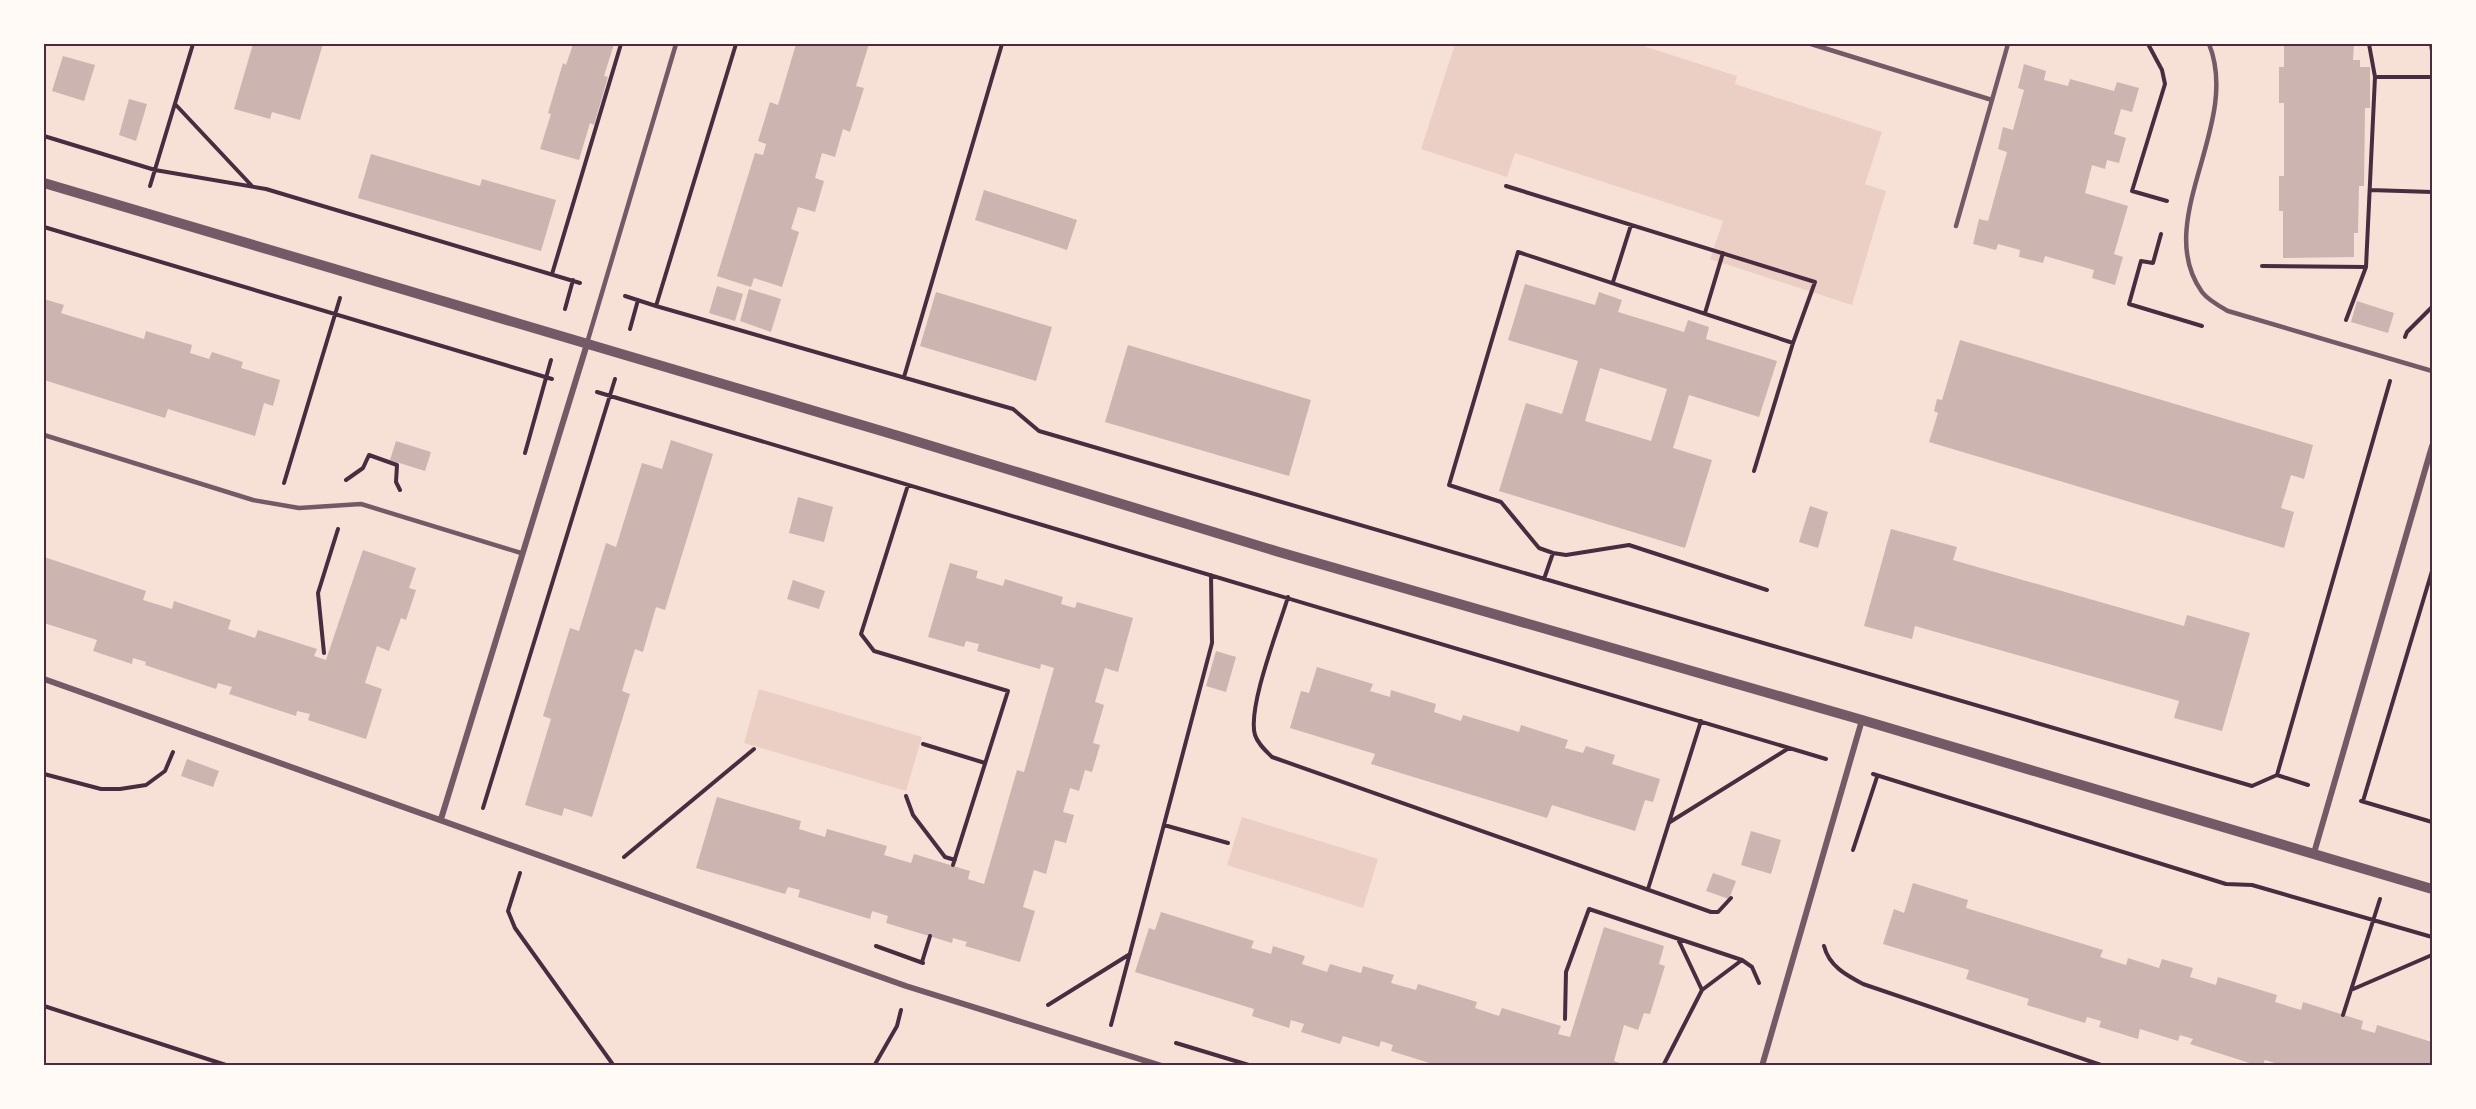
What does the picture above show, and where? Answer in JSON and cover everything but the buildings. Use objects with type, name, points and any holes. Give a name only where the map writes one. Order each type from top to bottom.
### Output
[{"type":"street","points":[[44,183],[623,354],[1279,552],[1862,720],[2433,889]]},
{"type":"street","points":[[441,819],[587,344]]},
{"type":"street","points":[[2314,853],[2433,446]]},
{"type":"street","points":[[44,679],[906,986],[1162,1065]]},
{"type":"street","points":[[1762,1065],[1862,720]]},
{"type":"lane","points":[[587,344],[676,44]]},
{"type":"lane","points":[[1810,44],[1992,100]]},
{"type":"lane","points":[[1956,226],[2008,44]]},
{"type":"lane","points":[[2209,44],[2217,77],[2216,112],[2185,230],[2190,266],[2203,292],[2228,311],[2433,371]]},
{"type":"lane","points":[[44,435],[253,500],[299,508],[361,504],[521,553]]},
{"type":"path","points":[[142,212],[193,44]]},
{"type":"path","points":[[552,274],[621,44]]},
{"type":"path","points":[[656,306],[736,44]]},
{"type":"path","points":[[904,378],[1002,44]]},
{"type":"path","points":[[2344,325],[2366,267],[2375,77],[2369,44]]},
{"type":"path","points":[[2431,44],[2433,51]]},
{"type":"path","points":[[2375,77],[2433,77]]},
{"type":"path","points":[[175,104],[253,187]]},
{"type":"path","points":[[44,136],[155,170],[277,192],[656,306],[1013,409],[1039,431],[2252,786],[2277,775],[2390,382]]},
{"type":"path","points":[[1506,186],[1815,282],[1793,343],[1754,471]]},
{"type":"path","points":[[2370,190],[2433,192]]},
{"type":"path","points":[[1613,282],[1631,225]]},
{"type":"path","points":[[44,227],[1869,771],[1877,777],[2226,884],[2252,885],[2433,937]]},
{"type":"path","points":[[1767,590],[1629,545],[1566,555],[1553,553],[1539,548],[1501,502],[1449,485],[1518,252],[1793,343]]},
{"type":"path","points":[[1705,313],[1723,254]]},
{"type":"path","points":[[2262,266],[2366,267]]},
{"type":"path","points":[[284,484],[348,273]]},
{"type":"path","points":[[483,808],[638,300]]},
{"type":"path","points":[[338,483],[345,482],[363,468],[369,455],[397,465],[396,482],[406,498]]},
{"type":"path","points":[[273,482],[291,485]]},
{"type":"path","points":[[906,796],[914,814],[945,857],[954,863],[1008,691],[874,651],[861,634],[908,485]]},
{"type":"path","points":[[324,653],[318,593],[340,523]]},
{"type":"path","points":[[1544,579],[1553,553]]},
{"type":"path","points":[[2433,571],[2363,801],[2433,822]]},
{"type":"path","points":[[1111,1025],[1212,643],[1211,575]]},
{"type":"path","points":[[1288,597],[1254,710],[1254,733],[1260,745],[1272,757],[1711,912],[1718,912],[1731,898]]},
{"type":"path","points":[[1648,889],[1701,721]]},
{"type":"path","points":[[44,774],[101,789],[146,785],[165,771],[184,729]]},
{"type":"path","points":[[923,744],[985,764]]},
{"type":"path","points":[[1669,822],[1790,748]]},
{"type":"path","points":[[624,857],[754,749]]},
{"type":"path","points":[[1852,854],[1877,777]]},
{"type":"path","points":[[448,796],[494,812]]},
{"type":"path","points":[[1164,825],[1228,843]]},
{"type":"path","points":[[527,850],[508,911],[515,928],[614,1065]]},
{"type":"path","points":[[613,853],[635,861]]},
{"type":"path","points":[[2343,1015],[2387,876]]},
{"type":"path","points":[[1565,1019],[1566,972],[1589,909],[1742,960],[1760,981],[1757,989]]},
{"type":"path","points":[[922,962],[930,936]]},
{"type":"path","points":[[1678,939],[1702,990]]},
{"type":"path","points":[[1823,941],[1826,954],[1835,967],[1863,984],[2104,1065]]},
{"type":"path","points":[[866,943],[932,966]]},
{"type":"path","points":[[1047,1006],[1130,954]]},
{"type":"path","points":[[2351,990],[2433,955]]},
{"type":"path","points":[[1664,1065],[1702,990],[1742,960]]},
{"type":"path","points":[[874,1065],[897,1026],[906,986]]},
{"type":"path","points":[[1037,1002],[1058,1009]]},
{"type":"path","points":[[44,1006],[230,1065]]},
{"type":"path","points":[[1100,1022],[1122,1028]]},
{"type":"path","points":[[1165,1040],[1252,1065]]},
{"type":"shaded area","points":[[1455,44],[1637,44],[1737,76],[1735,84],[1882,132],[1865,184],[1886,191],[1852,305],[1710,259],[1723,221],[1515,153],[1507,177],[1421,149]]},
{"type":"shaded area","points":[[759,689],[922,737],[906,791],[744,743]]},
{"type":"shaded area","points":[[1242,817],[1378,859],[1363,908],[1227,865]]}]
